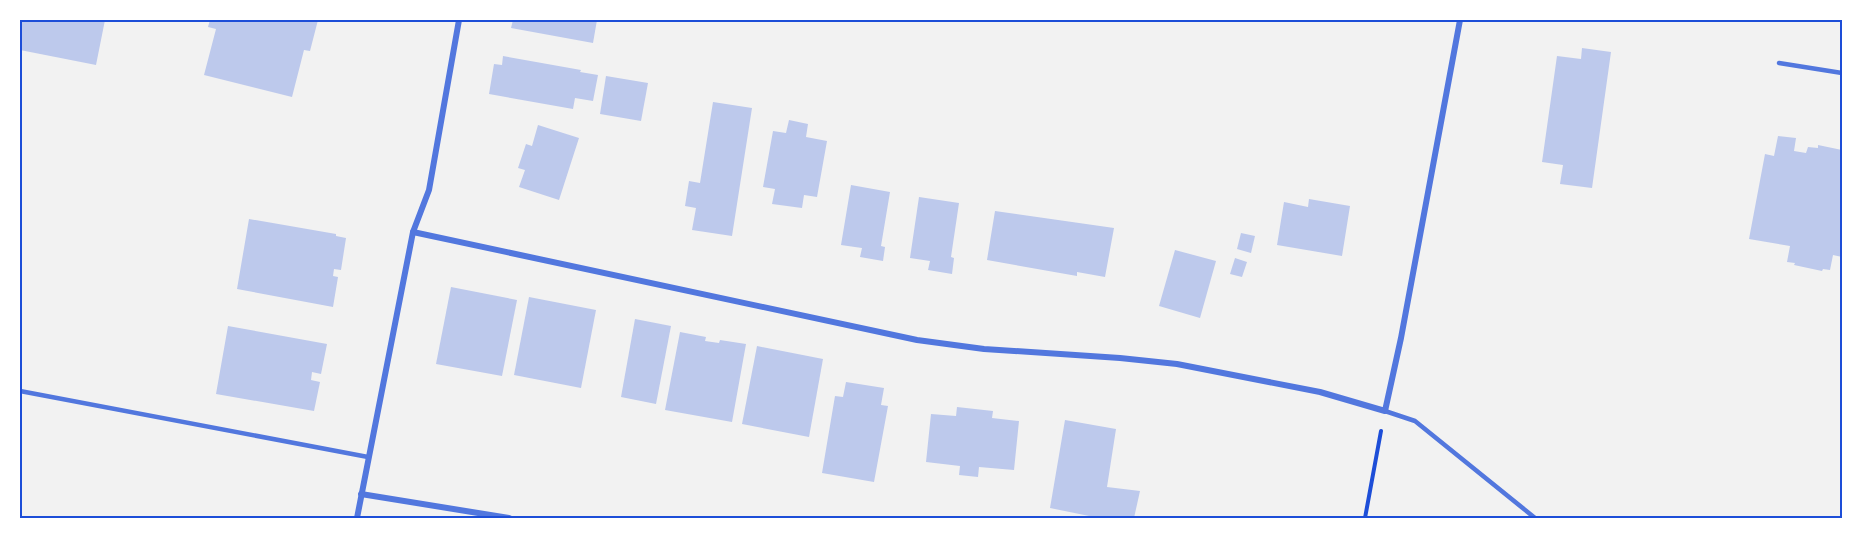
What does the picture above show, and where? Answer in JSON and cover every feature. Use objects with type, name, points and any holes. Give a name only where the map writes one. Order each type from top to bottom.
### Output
[{"type":"street","points":[[357,519],[412,232],[429,190],[459,20]]},
{"type":"street","points":[[412,232],[917,340],[984,349],[1177,364],[1320,392],[1385,411],[1401,338],[1460,20]]},
{"type":"street","points":[[361,495],[509,519]]},
{"type":"lane","points":[[1779,63],[1842,73]]},
{"type":"lane","points":[[20,392],[369,457]]},
{"type":"lane","points":[[1385,411],[1415,421],[1535,519]]},
{"type":"path","points":[[1365,519],[1385,411]]},
{"type":"building","points":[[20,20],[105,20],[96,65],[20,50]]},
{"type":"building","points":[[210,20],[318,20],[310,51],[304,50],[292,97],[204,75],[216,29],[208,27]]},
{"type":"building","points":[[513,20],[597,20],[593,43],[511,28]]},
{"type":"building","points":[[1582,48],[1611,52],[1592,188],[1560,184],[1563,165],[1542,162],[1557,56],[1581,59]]},
{"type":"building","points":[[503,56],[598,75],[593,101],[575,98],[573,109],[489,94],[494,64],[502,65]]},
{"type":"building","points":[[606,76],[648,83],[641,121],[600,114]]},
{"type":"building","points":[[713,102],[752,108],[732,236],[692,230],[696,208],[685,206],[689,181],[700,183]]},
{"type":"building","points":[[789,120],[808,124],[806,137],[827,141],[817,197],[804,195],[802,208],[772,204],[775,189],[763,187],[773,131],[786,133]]},
{"type":"building","points":[[538,125],[579,138],[559,200],[519,187],[525,170],[518,168],[526,144],[532,146]]},
{"type":"building","points":[[1778,136],[1796,138],[1794,151],[1806,153],[1808,147],[1818,148],[1818,145],[1842,150],[1842,257],[1833,255],[1830,270],[1823,269],[1822,271],[1794,265],[1795,263],[1787,262],[1790,246],[1749,239],[1765,154],[1774,156]]},
{"type":"building","points":[[851,185],[890,192],[881,246],[885,247],[883,261],[860,257],[862,248],[841,245]]},
{"type":"building","points":[[919,197],[959,203],[951,257],[954,258],[952,274],[928,270],[930,261],[910,258]]},
{"type":"building","points":[[1309,199],[1350,206],[1342,256],[1277,245],[1284,202],[1308,207]]},
{"type":"building","points":[[995,211],[1114,228],[1105,277],[1077,272],[1077,276],[987,260]]},
{"type":"building","points":[[249,219],[336,234],[336,236],[346,238],[341,270],[334,269],[333,276],[338,277],[333,307],[237,289]]},
{"type":"building","points":[[1241,233],[1255,236],[1251,253],[1237,249]]},
{"type":"building","points":[[1175,250],[1216,261],[1200,318],[1159,306]]},
{"type":"building","points":[[1235,258],[1247,262],[1242,277],[1230,274]]},
{"type":"building","points":[[451,287],[517,300],[502,376],[436,364]]},
{"type":"building","points":[[529,297],[596,310],[581,388],[514,375]]},
{"type":"building","points":[[635,319],[671,326],[656,404],[621,397]]},
{"type":"building","points":[[228,326],[327,344],[321,374],[312,372],[311,380],[320,382],[314,411],[216,394]]},
{"type":"building","points":[[680,332],[706,337],[705,341],[719,343],[720,340],[746,344],[732,422],[665,410]]},
{"type":"building","points":[[757,346],[823,359],[809,437],[742,424]]},
{"type":"building","points":[[846,382],[884,388],[881,405],[888,406],[874,482],[822,473],[835,396],[843,397]]},
{"type":"building","points":[[957,407],[993,411],[992,418],[1019,421],[1014,470],[979,467],[978,477],[959,475],[960,466],[926,462],[931,414],[956,416]]},
{"type":"building","points":[[1065,420],[1116,429],[1107,487],[1140,491],[1134,518],[1099,518],[1050,508]]}]
